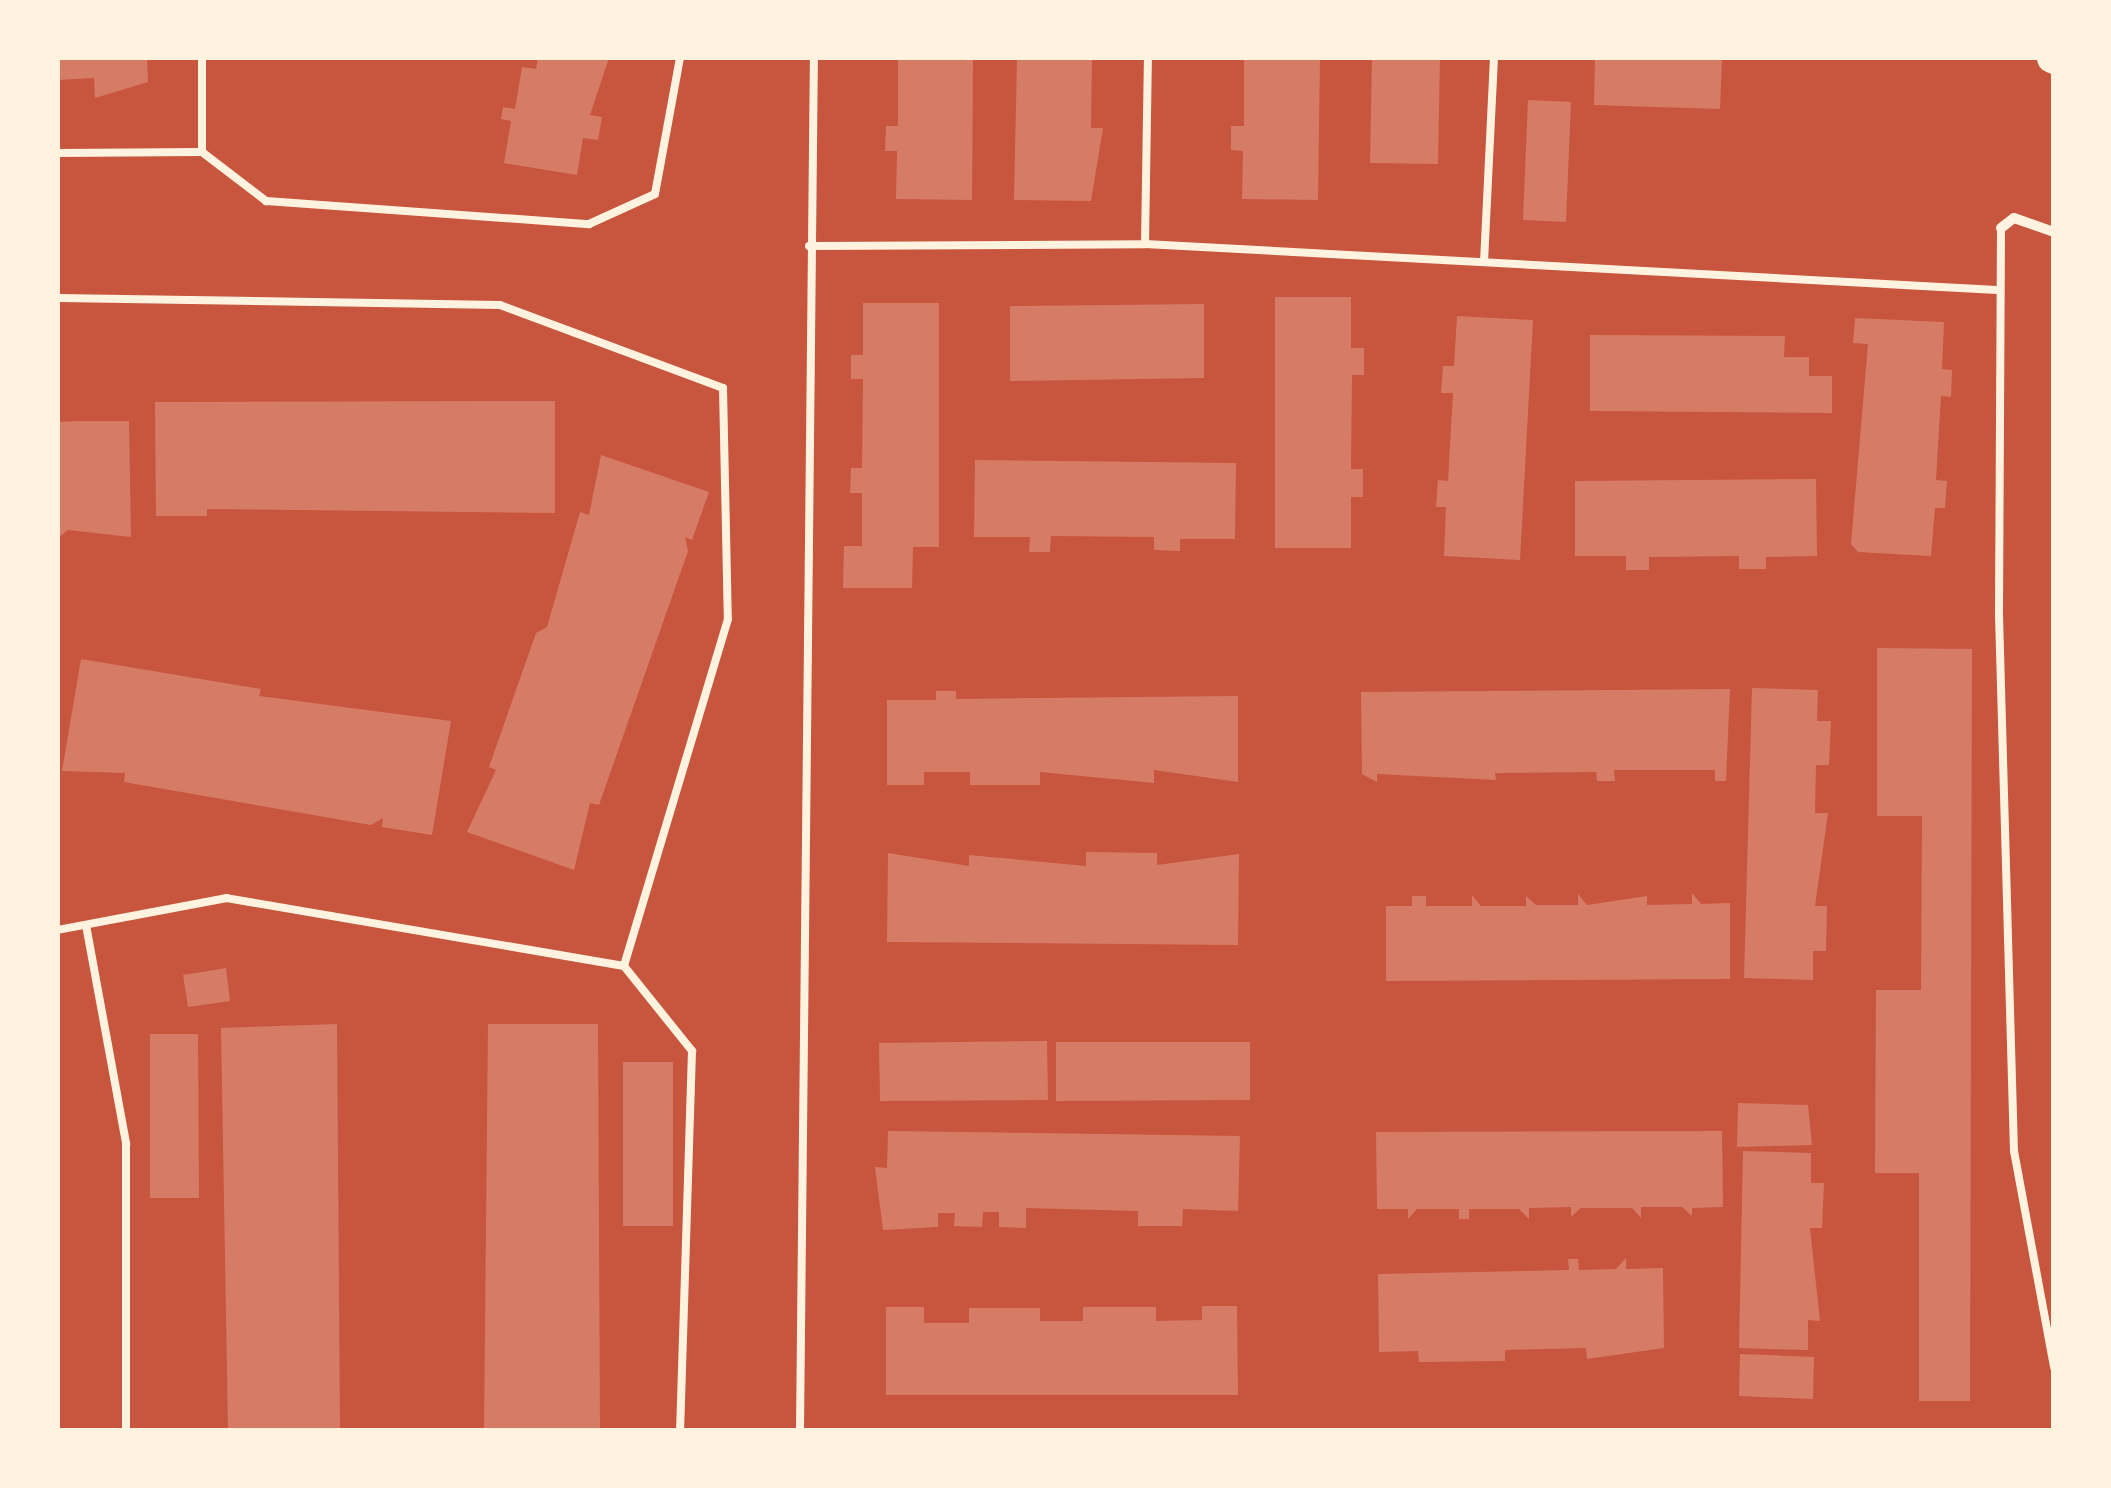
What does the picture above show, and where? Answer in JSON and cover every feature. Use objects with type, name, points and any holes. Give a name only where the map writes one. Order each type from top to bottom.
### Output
[{"type":"street","points":[[2001,228],[2014,218],[2054,232]]},
{"type":"lane","points":[[202,58],[202,152]]},
{"type":"lane","points":[[58,153],[202,152],[266,201],[589,224],[655,194],[680,58]]},
{"type":"lane","points":[[800,1430],[809,246],[814,58]]},
{"type":"lane","points":[[1144,244],[1148,58]]},
{"type":"lane","points":[[1484,262],[1494,58]]},
{"type":"lane","points":[[2001,228],[1997,290],[2014,1151],[2054,1366]]},
{"type":"lane","points":[[809,246],[1144,244],[1997,290]]},
{"type":"lane","points":[[58,298],[500,305],[723,388],[728,619],[624,966]]},
{"type":"lane","points":[[58,930],[227,898],[624,966],[692,1051],[680,1430]]},
{"type":"lane","points":[[86,925],[126,1144],[126,1430]]},
{"type":"building","points":[[58,58],[147,58],[148,82],[95,98],[94,78],[58,80]]},
{"type":"building","points":[[538,58],[609,58],[590,115],[602,117],[598,140],[583,138],[577,175],[504,163],[511,121],[501,119],[503,107],[515,109],[522,67],[536,69]]},
{"type":"building","points":[[898,58],[973,58],[972,200],[896,199],[897,151],[885,151],[886,126],[898,126]]},
{"type":"building","points":[[1017,58],[1092,58],[1091,128],[1103,128],[1091,201],[1014,200]]},
{"type":"building","points":[[1244,58],[1320,58],[1318,200],[1242,199],[1243,151],[1231,150],[1231,126],[1244,126]]},
{"type":"building","points":[[1372,58],[1440,58],[1438,164],[1370,163]]},
{"type":"building","points":[[1595,58],[1722,59],[1720,109],[1594,105]]},
{"type":"building","points":[[1528,100],[1571,102],[1566,222],[1523,220]]},
{"type":"building","points":[[1275,297],[1351,297],[1351,348],[1364,348],[1364,375],[1352,375],[1351,469],[1363,469],[1363,497],[1351,497],[1351,548],[1275,548]]},
{"type":"building","points":[[863,303],[939,303],[939,547],[913,547],[912,588],[843,588],[844,546],[862,546],[862,493],[850,493],[851,468],[862,468],[863,379],[851,379],[851,355],[863,355]]},
{"type":"building","points":[[1204,304],[1204,378],[1010,381],[1010,306]]},
{"type":"building","points":[[1457,316],[1533,320],[1520,560],[1444,556],[1446,507],[1436,507],[1438,480],[1448,481],[1453,393],[1441,393],[1443,366],[1454,366]]},
{"type":"building","points":[[1855,318],[1944,322],[1942,369],[1952,370],[1951,397],[1941,396],[1936,480],[1947,481],[1945,508],[1935,508],[1931,556],[1858,552],[1851,544],[1868,344],[1853,343]]},
{"type":"building","points":[[1590,335],[1785,336],[1784,357],[1809,357],[1809,376],[1832,376],[1832,413],[1590,411]]},
{"type":"building","points":[[555,401],[555,513],[207,509],[207,516],[156,516],[155,402]]},
{"type":"building","points":[[129,421],[131,537],[68,530],[58,538],[58,422]]},
{"type":"building","points":[[601,455],[709,492],[692,540],[685,537],[688,551],[599,805],[590,803],[574,870],[467,832],[496,770],[489,767],[536,633],[547,627],[580,512],[589,515]]},
{"type":"building","points":[[975,460],[1236,463],[1235,539],[1180,539],[1180,551],[1154,550],[1154,537],[1051,536],[1050,552],[1029,552],[1030,537],[974,537]]},
{"type":"building","points":[[1816,479],[1817,556],[1766,557],[1766,569],[1739,569],[1739,556],[1649,557],[1649,570],[1626,570],[1626,556],[1575,556],[1575,481]]},
{"type":"building","points":[[1877,648],[1972,649],[1970,1401],[1919,1401],[1919,1173],[1875,1173],[1876,990],[1921,990],[1922,816],[1877,816]]},
{"type":"building","points":[[81,659],[261,689],[259,696],[451,721],[432,835],[382,827],[383,818],[371,825],[124,782],[125,773],[62,771]]},
{"type":"building","points":[[1752,688],[1818,690],[1817,721],[1831,721],[1829,765],[1816,765],[1815,813],[1828,813],[1815,906],[1827,906],[1826,951],[1813,951],[1813,980],[1744,978]]},
{"type":"building","points":[[1730,689],[1726,781],[1715,781],[1715,770],[1614,770],[1615,781],[1597,781],[1596,772],[1495,773],[1496,780],[1377,774],[1377,782],[1362,774],[1361,692]]},
{"type":"building","points":[[936,691],[956,691],[956,699],[1238,696],[1238,782],[1154,770],[1154,783],[1040,772],[1040,785],[970,785],[970,772],[924,772],[924,785],[887,785],[887,700],[936,700]]},
{"type":"building","points":[[1086,852],[1157,853],[1157,865],[1239,854],[1238,945],[887,942],[888,853],[969,866],[969,855],[1086,866]]},
{"type":"building","points":[[1692,893],[1701,904],[1730,903],[1730,979],[1386,981],[1386,906],[1412,906],[1412,896],[1426,896],[1426,906],[1472,906],[1472,895],[1481,906],[1526,906],[1526,896],[1536,905],[1578,905],[1578,894],[1587,905],[1647,896],[1647,905],[1692,904]]},
{"type":"building","points":[[226,968],[230,1001],[188,1007],[183,975]]},
{"type":"building","points":[[337,1024],[340,1430],[228,1430],[221,1028]]},
{"type":"building","points":[[488,1024],[598,1024],[600,1430],[484,1430]]},
{"type":"building","points":[[150,1034],[198,1034],[199,1198],[150,1198]]},
{"type":"building","points":[[1047,1041],[1048,1100],[880,1101],[879,1043]]},
{"type":"building","points":[[1056,1042],[1250,1042],[1250,1100],[1056,1101]]},
{"type":"building","points":[[623,1062],[673,1062],[673,1226],[623,1226]]},
{"type":"building","points":[[1738,1103],[1808,1105],[1812,1145],[1737,1147]]},
{"type":"building","points":[[888,1131],[1240,1136],[1238,1211],[1183,1209],[1182,1226],[1138,1226],[1138,1211],[1026,1208],[1026,1228],[999,1227],[999,1212],[983,1212],[982,1227],[954,1226],[955,1213],[938,1213],[938,1227],[883,1230],[875,1167],[887,1168]]},
{"type":"building","points":[[1722,1131],[1723,1207],[1692,1208],[1692,1216],[1682,1207],[1641,1207],[1641,1218],[1632,1208],[1581,1208],[1571,1217],[1571,1207],[1529,1208],[1529,1219],[1519,1209],[1469,1209],[1469,1219],[1459,1219],[1459,1209],[1417,1209],[1408,1219],[1408,1209],[1377,1209],[1376,1132]]},
{"type":"building","points":[[1743,1151],[1811,1153],[1811,1183],[1824,1183],[1822,1228],[1810,1228],[1820,1321],[1808,1320],[1808,1350],[1739,1348]]},
{"type":"building","points":[[1626,1258],[1626,1269],[1663,1268],[1664,1348],[1587,1359],[1586,1348],[1505,1350],[1505,1361],[1419,1362],[1418,1351],[1379,1352],[1378,1274],[1569,1270],[1568,1259],[1578,1259],[1579,1270],[1616,1269]]},
{"type":"building","points":[[1202,1306],[1237,1306],[1238,1395],[886,1395],[886,1307],[924,1307],[924,1323],[969,1323],[969,1308],[1040,1308],[1040,1321],[1083,1321],[1083,1307],[1156,1307],[1156,1321],[1202,1320]]},
{"type":"building","points":[[1740,1354],[1814,1357],[1813,1399],[1739,1396]]}]
